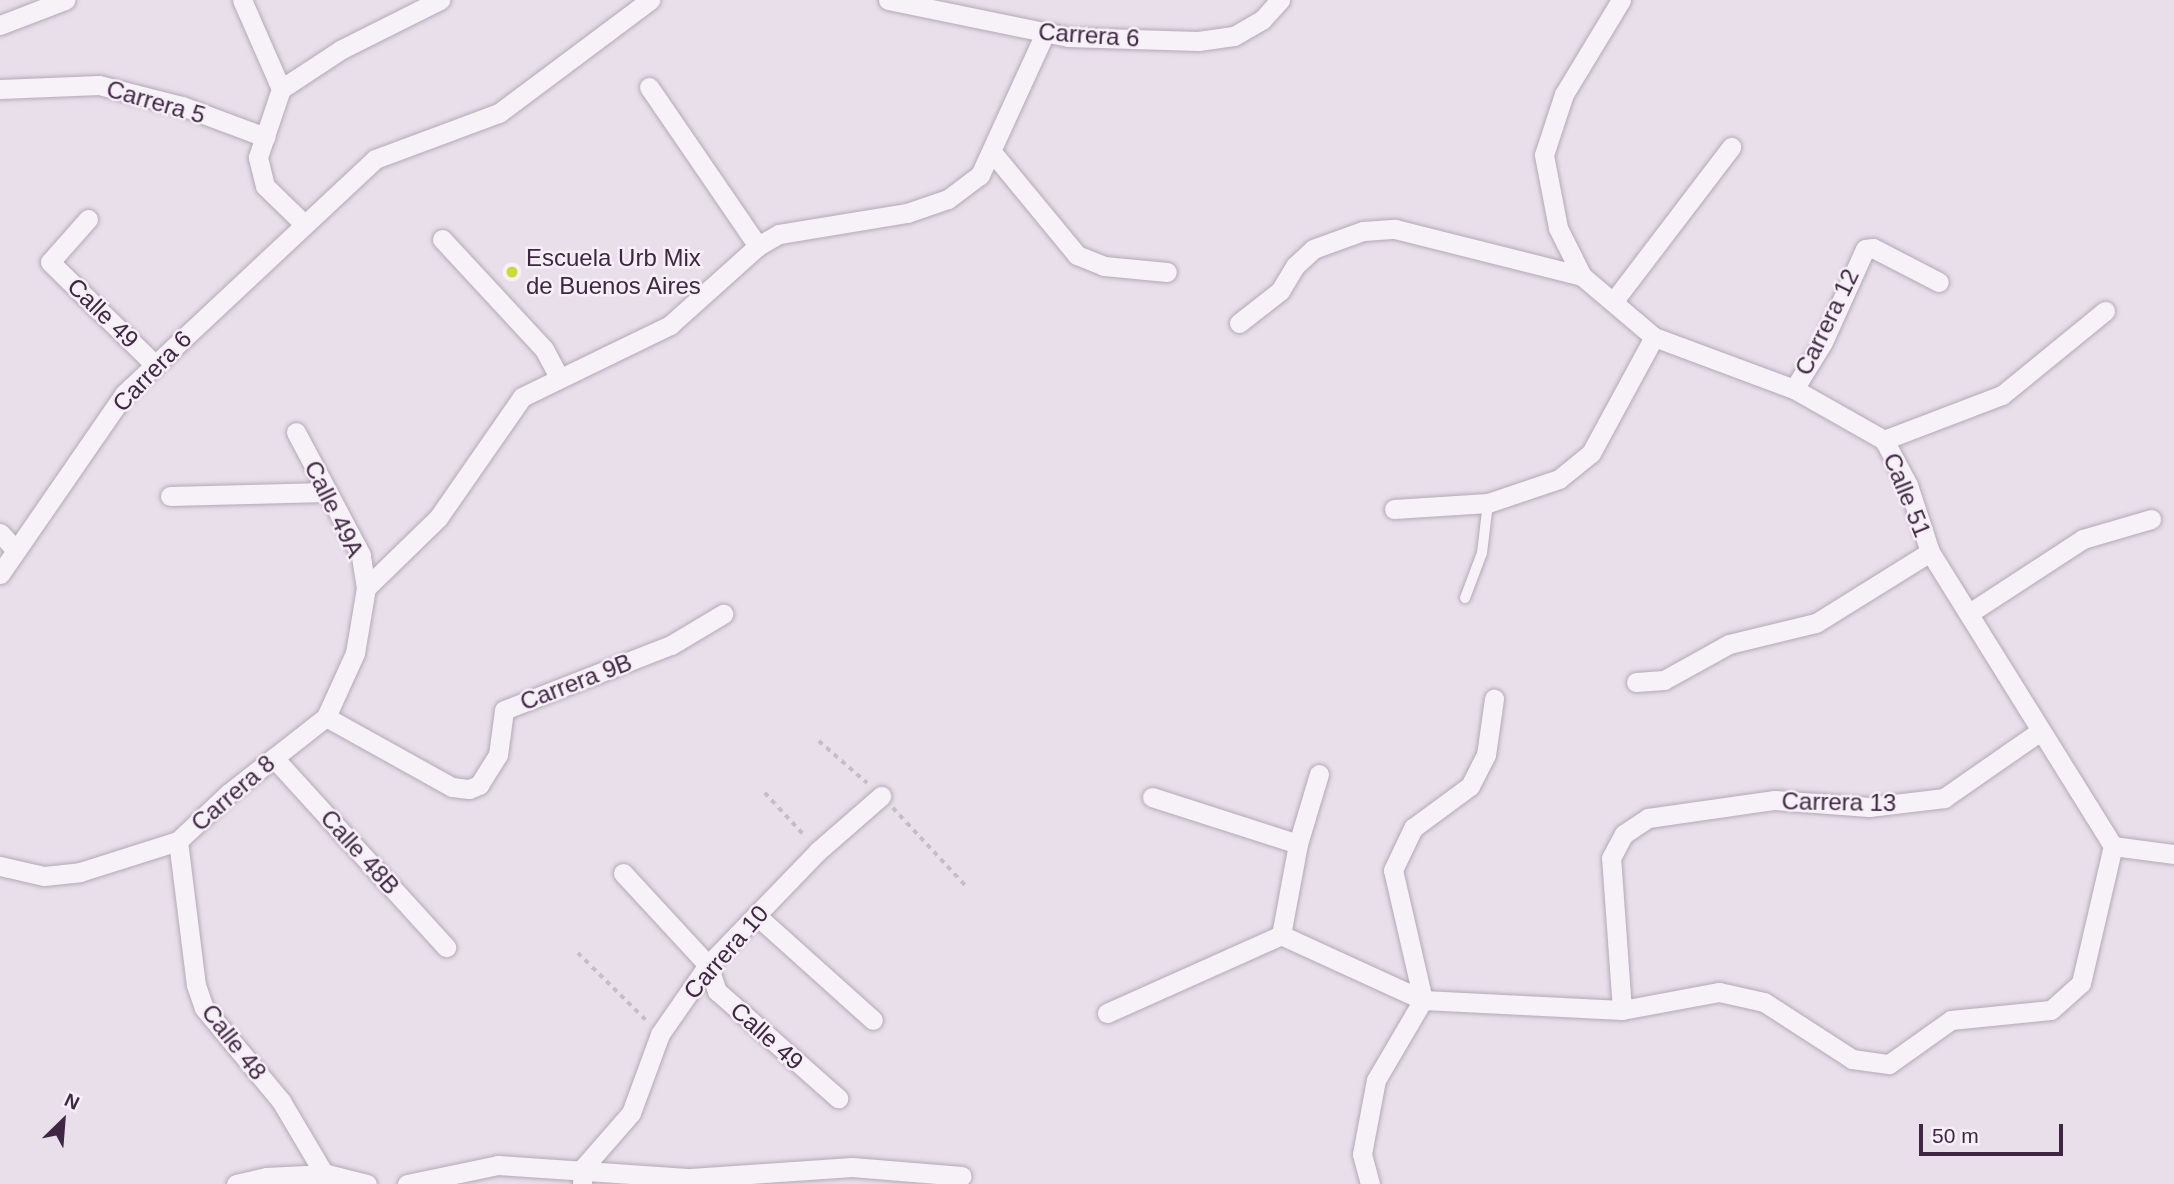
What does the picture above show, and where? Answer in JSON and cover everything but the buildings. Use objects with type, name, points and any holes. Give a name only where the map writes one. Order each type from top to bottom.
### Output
[{"type":"street","points":[[0,25],[65,0]]},
{"type":"street","points":[[242,0],[281,89]]},
{"type":"street","points":[[303,223],[265,186],[258,157],[281,89],[342,49],[440,0]]},
{"type":"street","name":"Carrera 6","points":[[0,574],[124,394],[374,159],[499,113],[650,0]]},
{"type":"street","name":"Carrera 6","points":[[888,0],[956,9],[1045,33],[1198,41],[1234,37],[1262,20],[1280,0]]},
{"type":"street","name":"Calle 51","points":[[1621,0],[1564,94],[1545,155],[1558,228],[1582,276],[1654,337],[1794,389],[1884,440],[1908,485],[1930,552],[1971,612],[2039,732],[2113,846]]},
{"type":"street","points":[[366,587],[438,518],[523,397],[558,377],[670,325],[758,246],[779,234],[907,213],[948,199],[980,175],[1045,33]]},
{"type":"street","name":"Carrera 5","points":[[1,89],[99,85],[182,106],[265,137]]},
{"type":"street","points":[[649,87],[758,246]]},
{"type":"street","points":[[1613,302],[1731,148]]},
{"type":"street","points":[[992,152],[1077,255],[1104,266],[1167,272]]},
{"type":"street","name":"Calle 49","points":[[88,219],[50,262],[155,365]]},
{"type":"street","points":[[1239,323],[1280,291],[1295,266],[1313,249],[1363,231],[1395,229],[1582,276]]},
{"type":"street","points":[[442,239],[544,349],[558,377]]},
{"type":"street","name":"Carrera 12","points":[[1794,389],[1823,342],[1860,256],[1873,248],[1939,282]]},
{"type":"street","points":[[1884,440],[2002,395],[2105,311]]},
{"type":"street","points":[[1394,509],[1488,503],[1559,479],[1591,453],[1654,337]]},
{"type":"street","name":"Calle 49A","points":[[296,432],[360,555],[366,587]]},
{"type":"street","points":[[170,496],[327,492]]},
{"type":"street","points":[[1971,612],[2083,539],[2151,519]]},
{"type":"street","points":[[0,533],[16,550]]},
{"type":"street","points":[[1636,682],[1664,680],[1729,644],[1816,623],[1930,552]]},
{"type":"street","name":"Carrera 8","points":[[0,866],[44,876],[80,872],[178,841],[274,758],[326,718],[355,653],[366,587]]},
{"type":"street","name":"Carrera 9B","points":[[326,718],[452,787],[469,789],[479,785],[498,755],[504,710],[671,645],[723,614]]},
{"type":"street","points":[[1370,1184],[1362,1154],[1376,1080],[1423,1000],[1393,870],[1413,828],[1470,786],[1486,755],[1494,699]]},
{"type":"street","name":"Carrera 13","points":[[1622,1010],[1611,858],[1624,834],[1648,818],[1775,800],[1869,807],[1944,798],[2039,732]]},
{"type":"street","name":"Calle 48B","points":[[274,758],[446,947]]},
{"type":"street","points":[[1281,935],[1298,844],[1319,774]]},
{"type":"street","name":"Carrera 10","points":[[583,1176],[631,1113],[660,1034],[708,965],[818,851],[881,796]]},
{"type":"street","points":[[1152,797],[1298,844]]},
{"type":"street","name":"Calle 48","points":[[178,841],[195,985],[204,1008],[281,1101],[328,1179]]},
{"type":"street","points":[[1107,1013],[1281,935],[1423,1000],[1622,1010],[1719,992],[1765,1002],[1852,1059],[1889,1064],[1951,1020],[2051,1010],[2081,983],[2113,846],[2174,854]]},
{"type":"street","name":"Calle 49","points":[[623,873],[708,965],[717,991],[838,1098]]},
{"type":"street","points":[[756,915],[873,1020]]},
{"type":"street","points":[[407,1184],[498,1164],[583,1176],[691,1178],[852,1167],[962,1176]]},
{"type":"street","points":[[236,1184],[266,1177],[328,1179],[366,1184]]},
{"type":"lane","points":[[1465,598],[1482,553],[1488,503]]},
{"type":"path","points":[[765,793],[818,851]]},
{"type":"path","points":[[578,953],[660,1034]]},
{"type":"place","name":"Escuela Urb Mix de Buenos Aires","points":[[512,272]]}]
